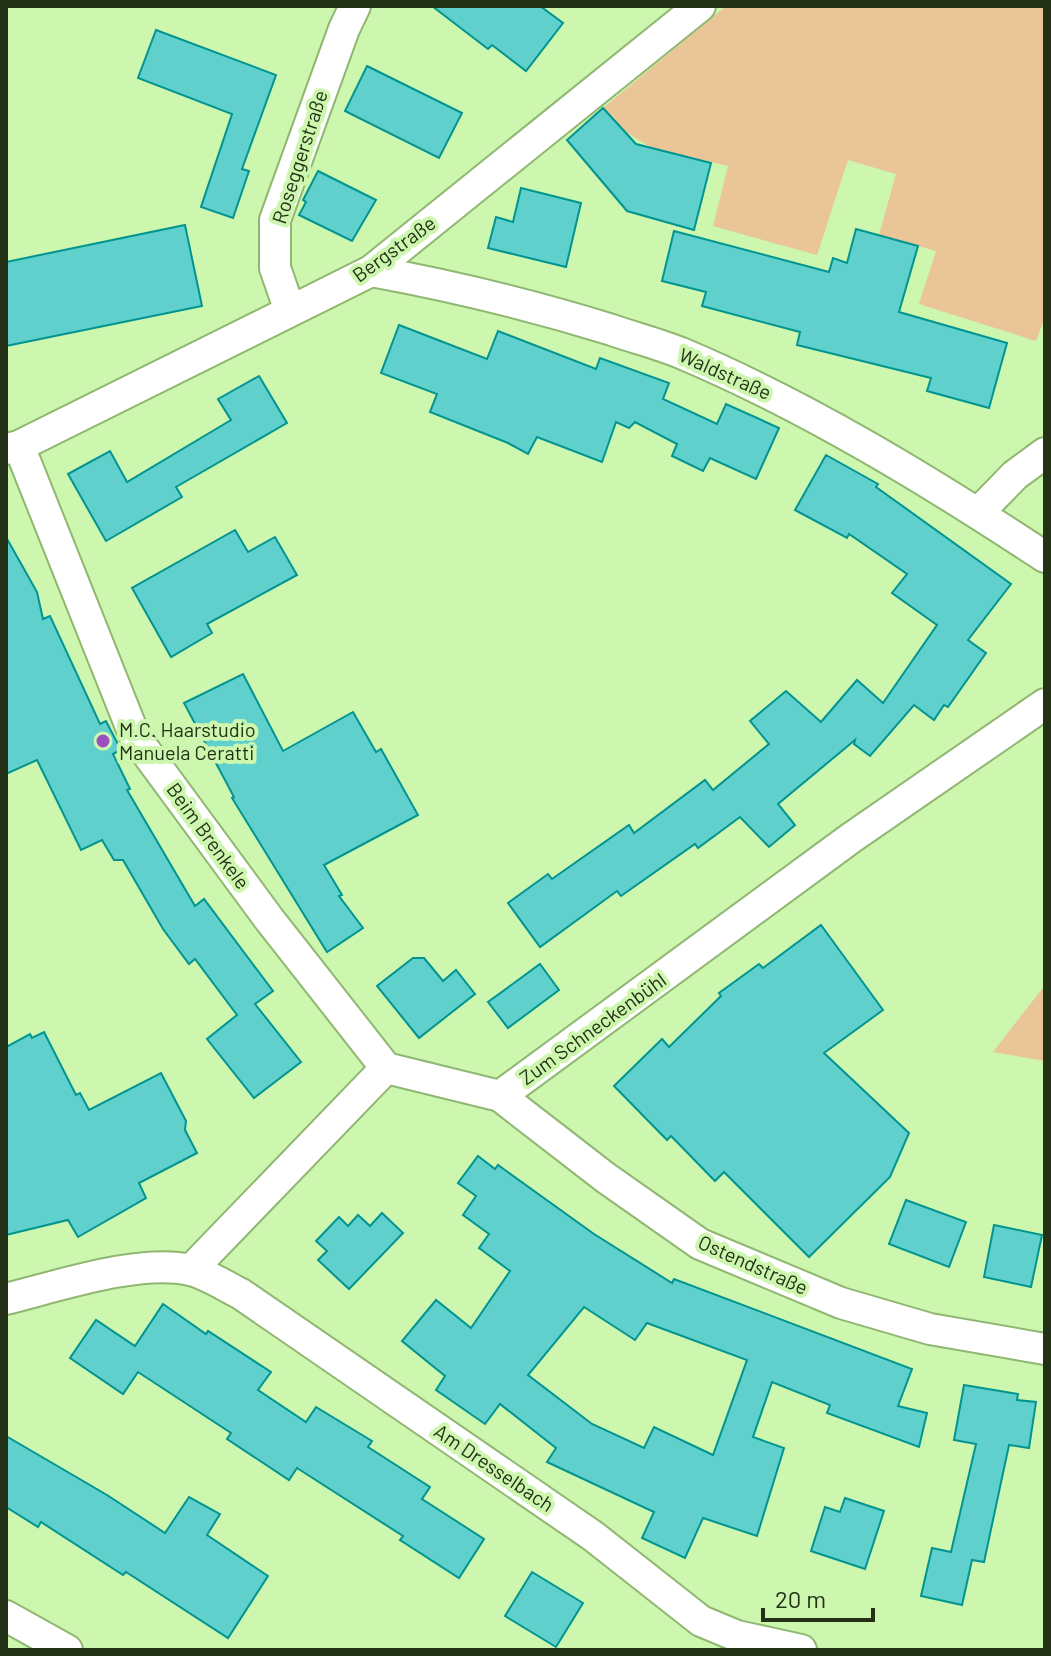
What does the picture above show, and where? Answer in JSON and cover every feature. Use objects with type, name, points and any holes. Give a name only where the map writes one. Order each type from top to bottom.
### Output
[{"type":"street","name":"Roseggerstraße","points":[[290,311],[275,268],[275,220],[355,6]]},
{"type":"street","name":"Bergstraße","points":[[13,447],[371,271],[700,6]]},
{"type":"street","name":"Waldstraße","points":[[371,271],[465,288],[679,352],[782,400],[978,513],[1045,557]]},
{"type":"street","name":"Beim Brenkele","points":[[13,447],[135,737],[269,919],[386,1068]]},
{"type":"street","points":[[978,513],[1015,475],[1045,453]]},
{"type":"street","name":"Zum Schneckenbühl","points":[[386,1068],[500,1096],[851,838],[1045,704]]},
{"type":"street","points":[[6,1299],[114,1273],[165,1267],[191,1270],[386,1068]]},
{"type":"street","name":"Ostendstraße","points":[[500,1096],[606,1178],[700,1244],[841,1303],[930,1329],[1045,1349]]},
{"type":"street","name":"Am Dresselbach","points":[[191,1270],[241,1294],[593,1536],[701,1621],[737,1636],[801,1650]]},
{"type":"street","points":[[6,1616],[67,1650]]},
{"type":"shaded area","points":[[726,6],[1045,6],[1045,317],[1036,341],[919,304],[936,251],[879,235],[896,174],[848,160],[817,255],[713,226],[728,166],[652,148],[624,131],[603,108]]},
{"type":"shaded area","points":[[1042,989],[1045,990],[1045,1061],[993,1052]]},
{"type":"building","points":[[432,6],[540,6],[563,23],[526,71],[492,45],[488,49]]},
{"type":"building","points":[[156,30],[276,75],[242,169],[249,171],[233,218],[201,207],[232,114],[138,78]]},
{"type":"building","points":[[367,66],[462,113],[439,158],[345,111]]},
{"type":"building","points":[[603,108],[636,144],[711,163],[694,230],[627,211],[567,140]]},
{"type":"building","points":[[318,171],[376,200],[352,241],[299,215]]},
{"type":"building","points":[[521,188],[581,203],[566,267],[488,248],[496,217],[513,222]]},
{"type":"building","points":[[185,225],[202,306],[6,346],[6,262]]},
{"type":"building","points":[[856,229],[918,246],[899,312],[1007,343],[989,408],[927,391],[931,378],[797,345],[800,332],[702,306],[706,292],[662,281],[674,231],[829,272],[833,258],[847,263]]},
{"type":"building","points":[[399,325],[487,359],[498,331],[596,369],[600,358],[669,383],[663,399],[717,424],[726,404],[779,428],[756,479],[710,458],[703,471],[672,456],[677,444],[635,422],[629,428],[616,422],[602,462],[537,437],[528,454],[430,412],[437,394],[381,373]]},
{"type":"building","points":[[259,376],[287,423],[176,487],[182,497],[106,541],[68,474],[110,451],[127,482],[231,420],[218,399]]},
{"type":"building","points":[[826,455],[878,484],[876,487],[1011,584],[968,640],[986,653],[948,707],[944,705],[934,720],[914,705],[870,756],[854,744],[855,740],[778,804],[795,825],[769,847],[740,817],[698,848],[695,844],[621,896],[617,891],[540,947],[508,903],[548,874],[552,879],[629,825],[634,833],[705,780],[713,790],[769,744],[750,721],[786,691],[821,722],[857,680],[883,703],[937,625],[892,593],[907,574],[849,534],[847,538],[795,510]]},
{"type":"building","points":[[235,530],[248,552],[275,537],[297,575],[207,624],[212,633],[171,657],[132,588]]},
{"type":"building","points":[[6,537],[37,592],[43,619],[50,616],[100,724],[106,721],[121,750],[113,754],[130,789],[127,790],[195,906],[204,899],[273,991],[255,1004],[301,1062],[254,1098],[207,1039],[237,1015],[195,959],[189,964],[163,929],[123,860],[114,860],[102,840],[81,850],[37,760],[6,774]]},
{"type":"building","points":[[243,674],[283,751],[353,712],[376,752],[381,749],[418,815],[324,865],[342,895],[339,896],[363,928],[327,952],[232,798],[184,703]]},
{"type":"building","points":[[821,925],[883,1010],[824,1053],[909,1133],[890,1177],[809,1257],[724,1172],[715,1181],[671,1136],[667,1140],[614,1086],[662,1039],[669,1047],[721,996],[719,993],[759,964],[763,968]]},
{"type":"building","points":[[413,958],[424,958],[443,981],[456,970],[475,994],[419,1038],[377,986]]},
{"type":"building","points":[[540,964],[559,990],[508,1028],[488,1002]]},
{"type":"building","points":[[44,1032],[76,1095],[80,1093],[89,1110],[161,1073],[186,1121],[185,1130],[197,1153],[139,1183],[146,1198],[78,1237],[68,1220],[6,1235],[6,1047],[30,1034],[32,1038]]},
{"type":"building","points":[[478,1156],[495,1169],[498,1165],[594,1234],[672,1283],[674,1279],[912,1369],[898,1406],[927,1413],[919,1447],[827,1413],[830,1405],[772,1382],[753,1437],[784,1448],[757,1536],[703,1518],[685,1558],[642,1538],[654,1512],[547,1462],[556,1448],[500,1404],[485,1424],[436,1390],[445,1376],[402,1341],[436,1300],[471,1328],[510,1271],[479,1248],[489,1234],[463,1215],[476,1196],[458,1183]],"holes":[[[584,1307],[635,1340],[647,1323],[747,1360],[713,1455],[654,1427],[644,1448],[592,1424],[528,1375]]]},
{"type":"building","points":[[906,1200],[966,1222],[949,1267],[889,1244]]},
{"type":"building","points":[[382,1213],[403,1233],[349,1289],[318,1260],[327,1251],[316,1241],[339,1217],[348,1226],[358,1215],[370,1226]]},
{"type":"building","points":[[994,1225],[1042,1235],[1031,1287],[984,1277]]},
{"type":"building","points":[[163,1304],[206,1334],[208,1331],[271,1372],[258,1390],[306,1422],[316,1407],[372,1441],[368,1447],[430,1487],[422,1499],[484,1539],[459,1578],[400,1540],[403,1536],[297,1468],[289,1480],[227,1439],[231,1433],[138,1372],[123,1394],[70,1358],[96,1320],[135,1346]]},
{"type":"building","points":[[964,1385],[1018,1394],[1017,1400],[1036,1402],[1029,1448],[1009,1445],[984,1562],[972,1560],[962,1605],[921,1596],[932,1548],[951,1552],[976,1444],[954,1440]]},
{"type":"building","points":[[6,1436],[165,1533],[189,1497],[220,1514],[207,1535],[268,1576],[228,1638],[126,1572],[123,1575],[41,1522],[38,1527],[6,1507]]},
{"type":"building","points":[[845,1498],[884,1511],[865,1569],[811,1551],[825,1507],[840,1512]]},
{"type":"building","points":[[532,1572],[583,1603],[556,1647],[505,1616]]},
{"type":"place","name":"M.C. Haarstudio Manuela Ceratti","points":[[103,741]]}]
